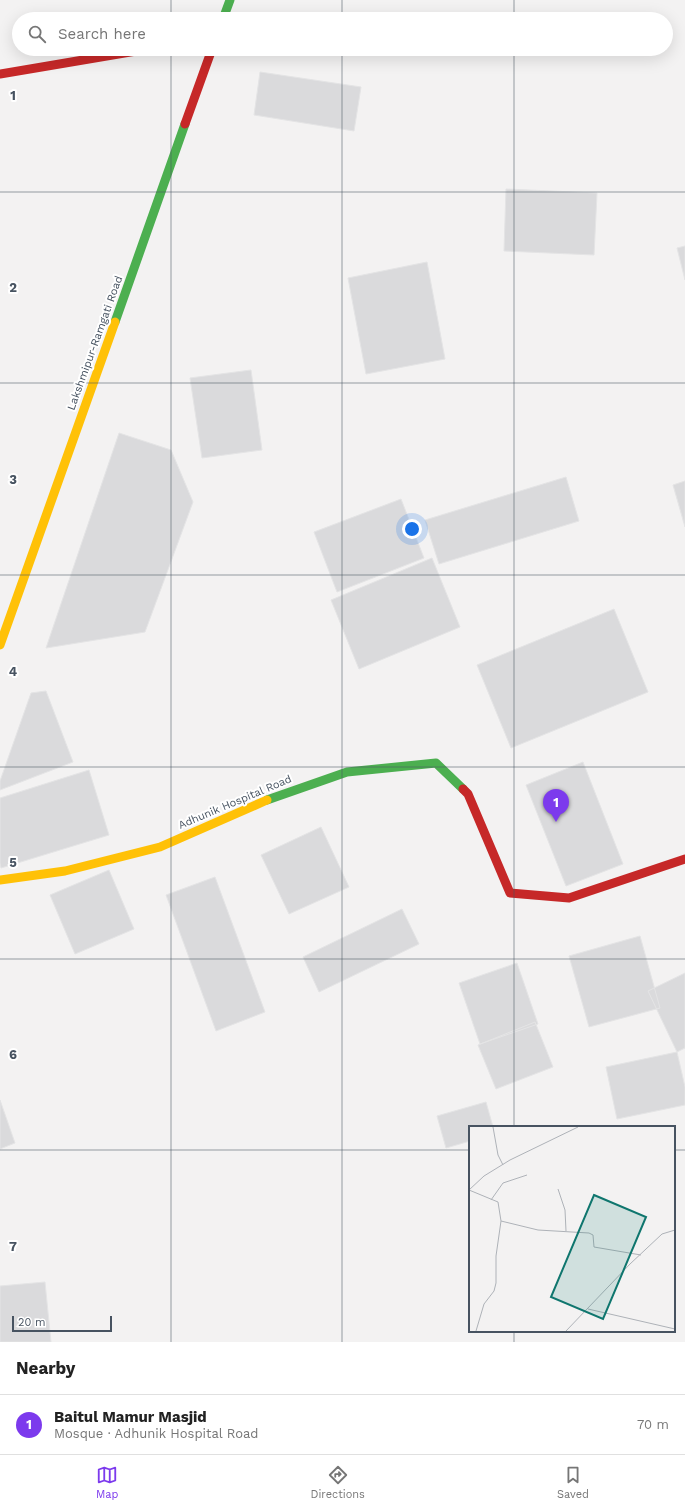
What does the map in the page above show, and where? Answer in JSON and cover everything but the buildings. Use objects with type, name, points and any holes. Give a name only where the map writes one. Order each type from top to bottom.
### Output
[{"type":"street","points":[[226,12],[230,0]]},
{"type":"street","points":[[0,74],[107,56]]},
{"type":"street","name":"Lakshmipur-Ramgati Road","points":[[0,645],[210,56]]},
{"type":"street","name":"Adhunik Hospital Road","points":[[0,880],[65,871],[160,847],[268,799],[347,772],[436,763],[468,794],[510,893],[569,898],[685,859]]},
{"type":"traffic: fast","points":[[226,12],[230,0]]},
{"type":"traffic: fast","points":[[115,322],[185,124]]},
{"type":"traffic: fast","points":[[267,800],[347,772],[436,763],[463,789]]},
{"type":"traffic: slow","points":[[0,645],[115,322]]},
{"type":"traffic: slow","points":[[0,880],[65,871],[160,847],[267,800]]},
{"type":"traffic: jam","points":[[0,74],[107,56]]},
{"type":"traffic: jam","points":[[185,124],[209,56]]},
{"type":"traffic: jam","points":[[463,789],[468,794],[510,893],[569,898],[685,859]]},
{"type":"place","name":"Baitul Mamur Masjid","points":[[556,822]]}]
